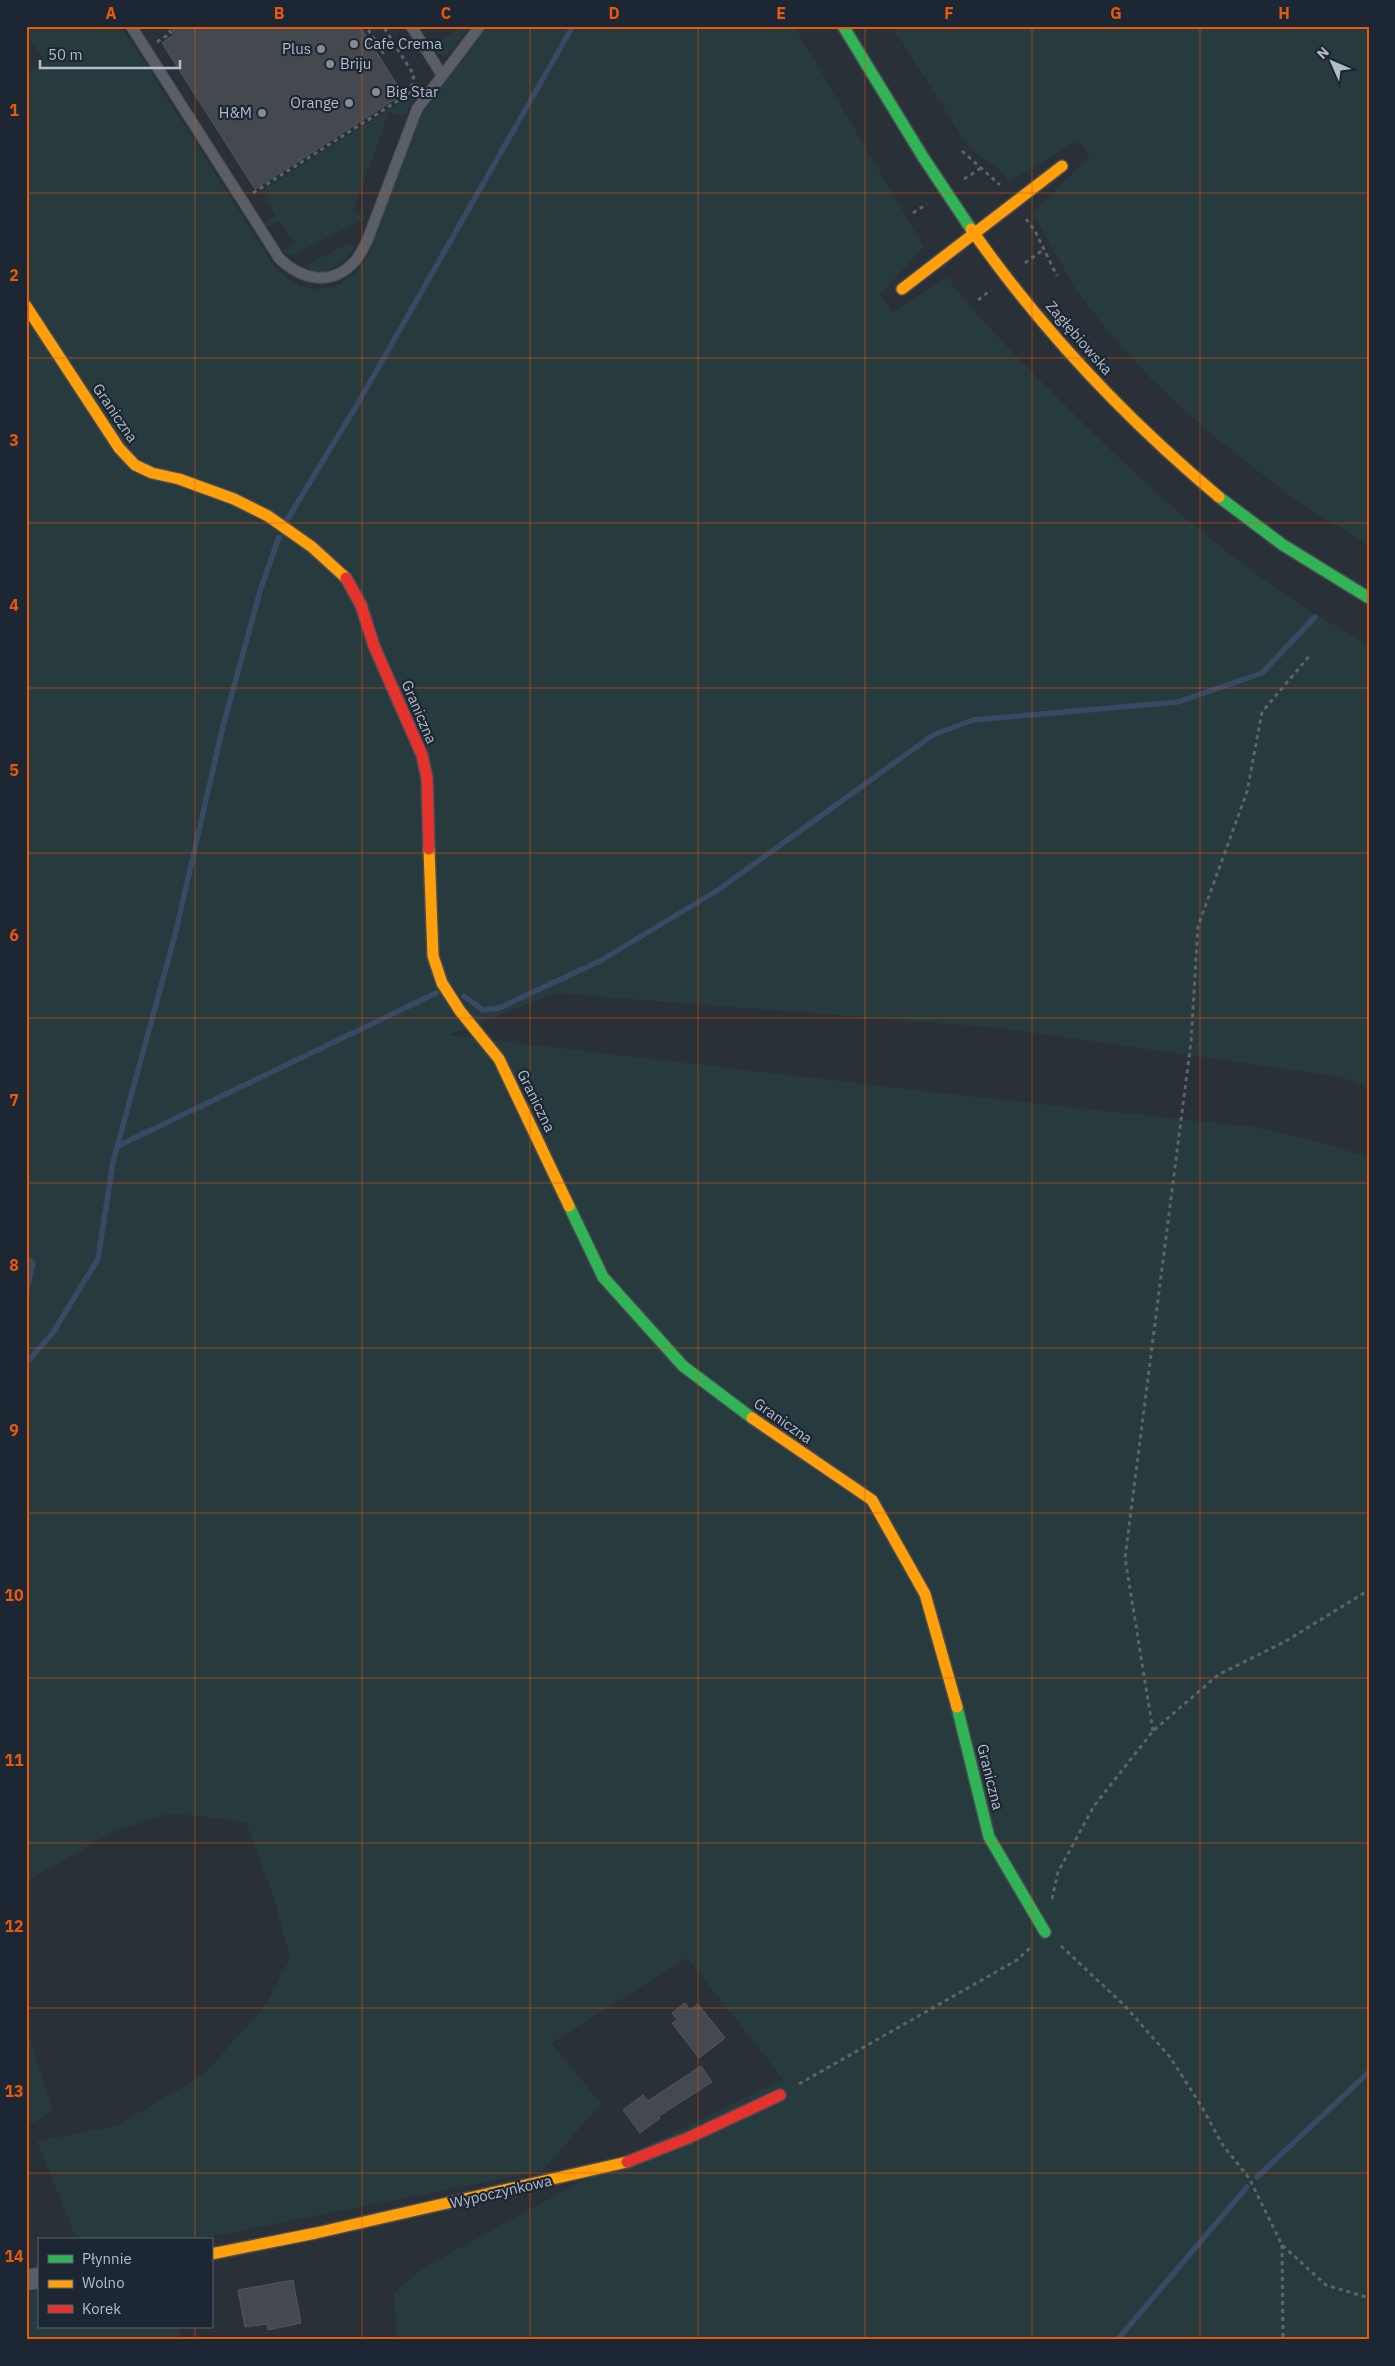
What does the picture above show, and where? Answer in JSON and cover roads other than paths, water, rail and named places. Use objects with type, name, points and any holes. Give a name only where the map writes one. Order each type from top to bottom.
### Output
[{"type":"street","name":"Zagłębiowska","points":[[843,26],[898,116],[975,233],[1043,321],[1100,385],[1185,468],[1270,536],[1309,563],[1369,598]]},
{"type":"street","points":[[902,289],[1062,166]]},
{"type":"street","name":"Graniczna","points":[[26,306],[119,448],[135,465],[152,474],[179,479],[234,499],[268,516],[312,547],[346,578],[361,605],[374,646],[422,755],[425,771],[433,956],[442,984],[460,1011],[499,1059],[603,1277],[683,1366],[758,1422],[872,1500],[926,1594],[946,1665],[989,1837],[1045,1932]]},
{"type":"street","name":"Wypoczynkowa","points":[[212,2254],[316,2233],[624,2164],[688,2138],[780,2095]]},
{"type":"lane","points":[[131,26],[279,258],[291,270],[303,276],[318,278],[342,272],[356,260],[367,241],[417,109],[480,26]]},
{"type":"lane","points":[[411,26],[442,75]]},
{"type":"waterway","points":[[287,520],[358,403],[573,26]]},
{"type":"waterway","points":[[26,1363],[52,1334],[98,1259],[113,1162],[175,935],[223,726],[261,588],[279,537]]},
{"type":"waterway","points":[[464,996],[483,1010],[499,1008],[600,961],[718,890],[933,735],[973,720],[1178,702],[1262,673],[1315,617]]},
{"type":"waterway","points":[[118,1146],[436,993]]},
{"type":"waterway","points":[[26,1258],[33,1263],[26,1293]]},
{"type":"waterway","points":[[1257,2177],[1369,2072]]},
{"type":"waterway","points":[[1117,2340],[1247,2187]]},
{"type":"place","name":"Cafe Crema","points":[[354,44]]},
{"type":"place","name":"Plus","points":[[321,49]]},
{"type":"place","name":"Briju","points":[[330,64]]},
{"type":"place","name":"Big Star","points":[[376,92]]},
{"type":"place","name":"Orange","points":[[349,103]]},
{"type":"place","name":"H&M","points":[[262,113]]}]
